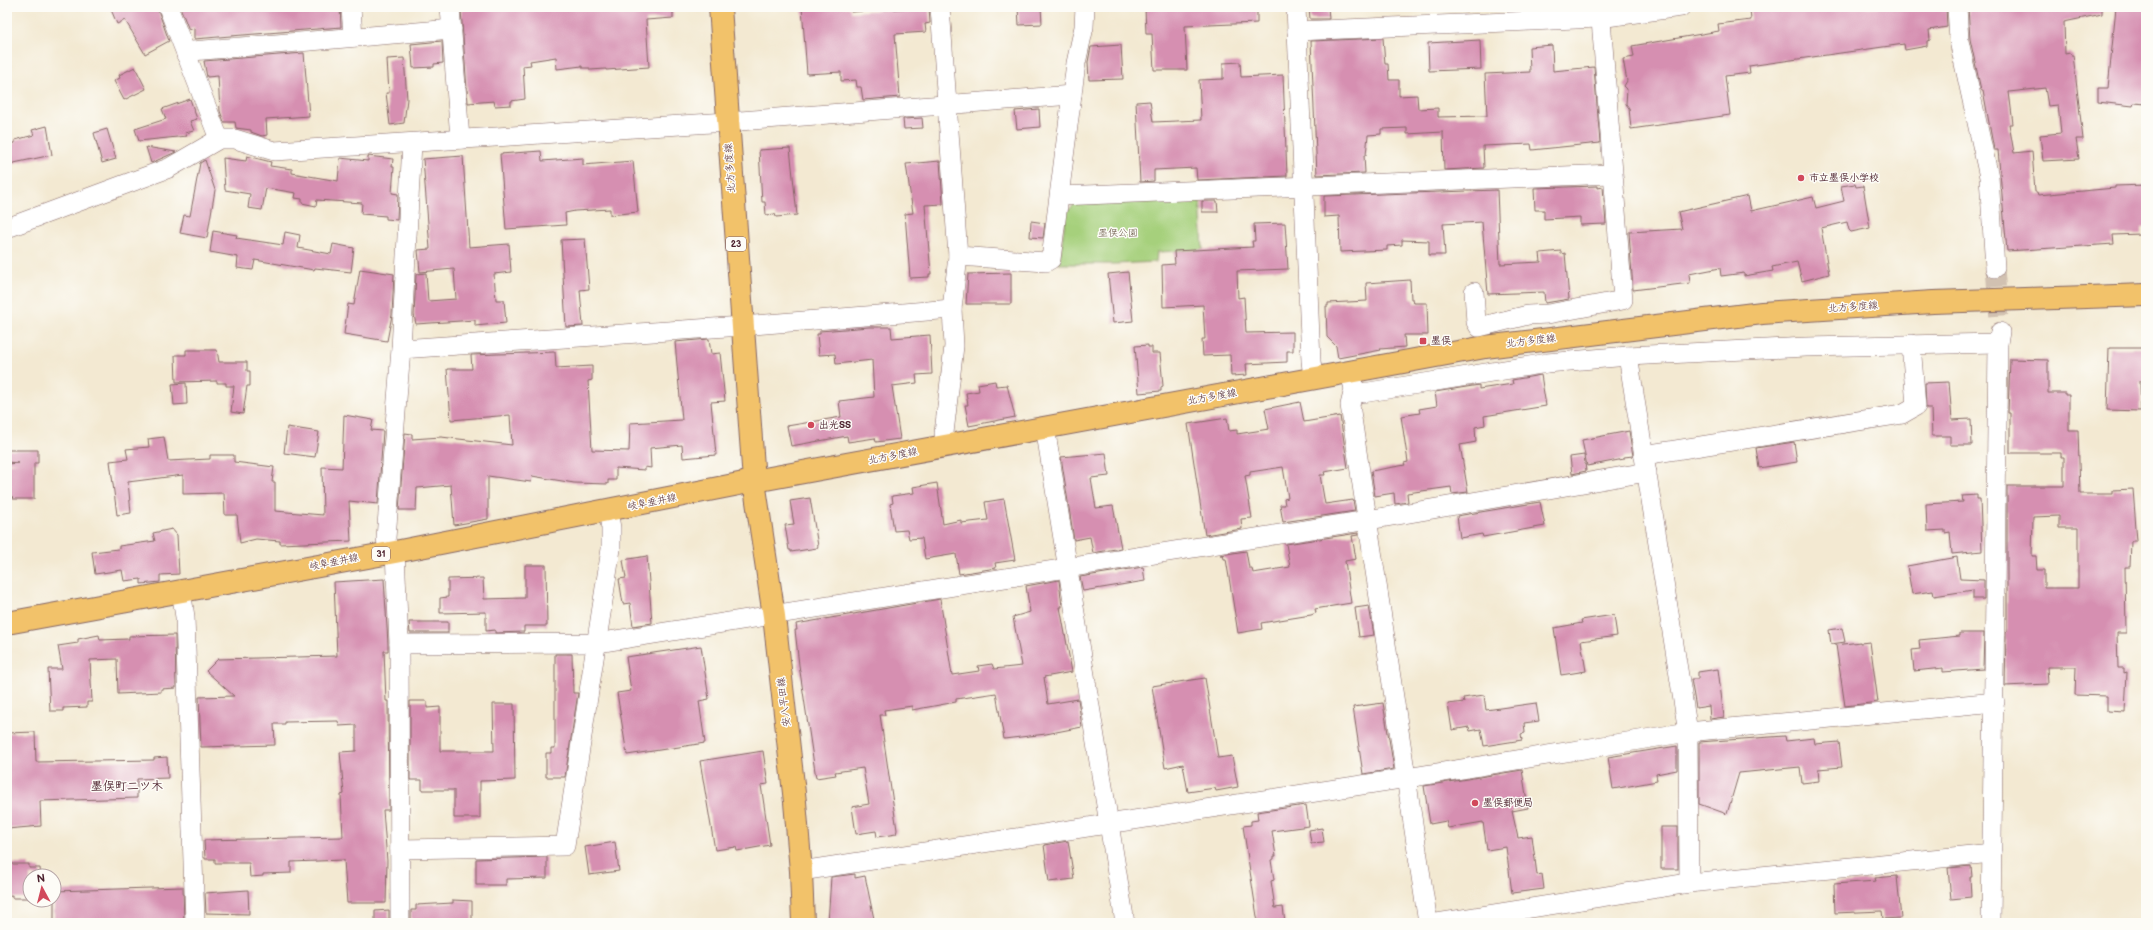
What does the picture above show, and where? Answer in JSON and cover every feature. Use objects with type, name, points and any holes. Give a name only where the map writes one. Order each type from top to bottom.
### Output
[{"type":"main road","name":"北方多度線","points":[[720,7],[727,122],[754,481],[1313,378],[1352,380],[1485,346],[1762,312],[1933,302],[2146,295]]},
{"type":"main road","name":"岐阜垂井線","points":[[7,623],[608,511],[754,481]]},
{"type":"main road","name":"安八平田線","points":[[754,481],[774,616],[801,871],[803,923]]},
{"type":"street","points":[[168,7],[219,139]]},
{"type":"street","points":[[351,7],[353,38]]},
{"type":"street","points":[[453,7],[452,29],[460,139]]},
{"type":"street","points":[[940,7],[958,256],[952,309],[954,346],[944,434],[945,446]]},
{"type":"street","points":[[958,256],[1046,262],[1051,259],[1076,63],[1084,27],[1085,7]]},
{"type":"street","points":[[1296,7],[1302,186],[1313,378]]},
{"type":"street","points":[[1297,31],[1681,7]]},
{"type":"street","points":[[1957,7],[1959,41],[1989,177],[1995,268]]},
{"type":"street","points":[[1474,292],[1476,322],[1479,327],[1528,315],[1548,314],[1623,300],[1600,13]]},
{"type":"street","points":[[186,54],[192,51],[452,29]]},
{"type":"street","points":[[7,228],[169,168],[219,139],[235,139],[274,151],[727,122],[1072,95]]},
{"type":"street","points":[[400,923],[399,644],[391,552],[386,538],[401,349],[412,143]]},
{"type":"street","points":[[1060,196],[1612,174]]},
{"type":"street","points":[[401,349],[742,326],[952,309]]},
{"type":"street","points":[[1352,380],[1363,393],[1547,363],[1628,356],[1759,349],[1911,344],[1999,337],[1991,923]]},
{"type":"street","points":[[399,644],[597,643],[774,616],[1368,520],[1902,414],[1916,406],[1911,344]]},
{"type":"street","points":[[1628,356],[1688,732],[1689,883]]},
{"type":"street","points":[[1352,380],[1350,405],[1428,923]]},
{"type":"street","points":[[1045,427],[1125,923]]},
{"type":"street","points":[[400,849],[565,846],[611,549],[611,528],[608,511]]},
{"type":"street","points":[[182,590],[185,617],[195,923]]},
{"type":"street","points":[[801,871],[1407,778],[1688,732],[1995,702]]},
{"type":"street","points":[[1437,923],[1689,883],[1992,853]]},
{"type":"green space","name":"墨俣公園","points":[[1200,199],[1203,250],[1157,252],[1156,262],[1059,264],[1066,213],[1075,204]]},
{"type":"building","points":[[110,7],[157,7],[169,41],[145,54],[125,20],[117,24]]},
{"type":"building","points":[[180,7],[340,7],[341,27],[194,39],[194,28],[189,30]]},
{"type":"building","points":[[499,7],[673,7],[673,18],[646,20],[649,67],[590,70],[590,68],[582,68],[582,66],[557,69],[556,57],[530,61],[531,65],[523,66],[525,99],[511,101],[511,105],[495,106],[494,101],[468,103],[461,10]]},
{"type":"building","points":[[802,7],[850,7],[851,12],[929,7],[930,23],[925,24],[926,32],[895,34],[900,97],[863,100],[861,87],[857,87],[856,80],[841,81],[841,72],[807,74]]},
{"type":"building","points":[[1018,7],[1041,7],[1042,24],[1019,25]]},
{"type":"building","points":[[1145,7],[1257,7],[1257,23],[1185,26],[1187,70],[1154,70],[1152,34],[1146,34]]},
{"type":"building","points":[[1309,7],[1328,7],[1329,19],[1310,19]]},
{"type":"building","points":[[1770,7],[1946,7],[1947,27],[1929,30],[1930,40],[1927,41],[1927,46],[1905,50],[1904,44],[1749,66],[1750,73],[1725,76],[1730,115],[1631,129],[1629,108],[1626,104],[1627,89],[1624,86],[1627,81],[1623,59],[1634,57],[1632,46],[1719,31],[1718,24],[1751,20],[1750,10]]},
{"type":"building","points":[[1968,7],[2102,8],[2102,14],[2064,22],[2065,54],[2070,53],[2073,55],[2083,139],[2076,139],[2079,159],[2043,161],[2040,135],[2061,133],[2058,105],[2048,106],[2045,88],[2009,92],[2013,124],[2009,124],[2014,153],[2032,151],[2035,192],[2037,192],[2038,195],[2115,188],[2115,186],[2146,185],[2146,227],[2141,228],[2141,234],[2113,235],[2114,244],[2007,251],[1998,150],[1994,150],[1983,90],[1981,90],[1970,39]]},
{"type":"building","points":[[2116,7],[2146,7],[2146,104],[2134,103],[2133,106],[2098,102],[2098,88],[2108,88]]},
{"type":"building","points":[[1383,38],[1385,64],[1388,64],[1389,80],[1399,80],[1399,96],[1417,95],[1418,109],[1438,108],[1438,117],[1487,116],[1485,74],[1530,72],[1529,47],[1552,45],[1553,71],[1594,67],[1600,143],[1532,150],[1531,144],[1483,146],[1484,168],[1444,170],[1443,132],[1407,134],[1407,128],[1381,129],[1381,134],[1368,135],[1366,155],[1364,155],[1365,173],[1317,175],[1311,41]]},
{"type":"building","points":[[1480,40],[1481,69],[1429,71],[1428,43]]},
{"type":"building","points":[[442,41],[443,63],[434,64],[434,67],[413,68],[411,44]]},
{"type":"building","points":[[1121,45],[1123,79],[1089,80],[1088,62],[1091,47]]},
{"type":"building","points":[[304,53],[309,116],[266,119],[267,135],[262,136],[251,132],[251,130],[236,128],[235,122],[224,122],[220,111],[218,76],[207,77],[204,61]]},
{"type":"building","points":[[404,58],[407,99],[404,123],[390,125],[386,93],[389,93],[387,59]]},
{"type":"building","points":[[1240,62],[1241,77],[1283,75],[1287,176],[1197,180],[1196,168],[1154,170],[1154,181],[1140,182],[1136,102],[1150,101],[1153,122],[1201,120],[1199,80],[1223,79],[1223,63]]},
{"type":"building","points":[[135,67],[146,89],[124,100],[114,81],[120,78],[119,75]]},
{"type":"building","points":[[190,99],[197,119],[190,121],[194,131],[185,133],[187,136],[139,141],[135,129],[166,119],[162,109]]},
{"type":"building","points":[[1039,109],[1040,127],[1017,129],[1015,111]]},
{"type":"building","points":[[922,118],[923,128],[904,129],[903,119]]},
{"type":"building","points":[[47,126],[52,155],[9,164],[7,145],[15,143],[15,140],[34,135],[32,130]]},
{"type":"building","points":[[107,129],[116,159],[102,163],[94,133]]},
{"type":"building","points":[[146,147],[176,152],[151,163]]},
{"type":"building","points":[[790,148],[797,215],[776,217],[775,214],[766,215],[765,202],[762,202],[759,150]]},
{"type":"building","points":[[541,151],[542,161],[583,158],[583,165],[633,161],[638,212],[610,215],[610,209],[575,211],[565,213],[566,225],[506,229],[500,154]]},
{"type":"building","points":[[247,156],[271,162],[270,166],[292,169],[292,173],[338,181],[340,158],[368,161],[368,156],[393,159],[392,167],[394,167],[392,193],[398,194],[397,220],[386,219],[386,216],[361,214],[362,203],[317,200],[316,206],[302,203],[302,199],[295,198],[296,193],[266,188],[262,210],[248,208],[250,194],[225,190],[223,158],[246,161]]},
{"type":"building","points":[[463,156],[469,247],[509,244],[511,272],[494,274],[496,300],[504,300],[506,323],[475,326],[475,320],[416,324],[414,315],[416,274],[426,273],[428,301],[456,299],[454,269],[420,272],[418,250],[430,249],[423,159]]},
{"type":"building","points":[[205,160],[215,190],[207,238],[180,233],[184,215],[190,216],[200,163]]},
{"type":"building","points":[[940,161],[943,204],[925,205],[931,274],[929,274],[929,277],[910,278],[905,214],[913,213],[906,164]]},
{"type":"building","points":[[1855,184],[1856,187],[1863,186],[1870,228],[1851,232],[1847,222],[1821,228],[1829,274],[1802,281],[1797,262],[1772,267],[1773,271],[1744,276],[1744,273],[1721,276],[1720,268],[1689,274],[1690,283],[1633,290],[1629,232],[1682,229],[1678,212],[1748,196],[1751,211],[1813,197],[1816,208],[1844,201],[1841,186]]},
{"type":"building","points":[[1598,186],[1598,188],[1603,187],[1606,224],[1580,225],[1580,217],[1544,219],[1544,210],[1535,210],[1534,188]]},
{"type":"building","points":[[1497,190],[1500,264],[1541,262],[1540,253],[1561,251],[1561,254],[1565,253],[1569,299],[1545,303],[1544,292],[1488,294],[1482,222],[1443,224],[1445,255],[1429,255],[1429,241],[1402,240],[1402,245],[1387,246],[1387,250],[1340,252],[1339,216],[1324,217],[1324,196]]},
{"type":"building","points":[[1202,201],[1217,201],[1218,212],[1202,212]]},
{"type":"building","points":[[1031,221],[1045,223],[1043,238],[1030,237]]},
{"type":"building","points":[[1285,223],[1288,269],[1237,271],[1238,298],[1244,297],[1246,333],[1293,332],[1293,351],[1287,351],[1287,362],[1246,364],[1247,375],[1231,376],[1230,355],[1203,356],[1202,339],[1205,339],[1203,305],[1163,307],[1162,265],[1175,264],[1174,251],[1253,247],[1252,241],[1255,241],[1254,224]]},
{"type":"building","points":[[213,231],[237,235],[236,238],[283,245],[285,232],[300,235],[298,248],[331,254],[333,244],[354,248],[351,272],[315,268],[314,270],[255,260],[253,270],[237,268],[238,257],[210,252]]},
{"type":"building","points":[[585,239],[589,289],[580,290],[583,326],[566,327],[561,240]]},
{"type":"building","points":[[360,269],[394,274],[392,315],[387,341],[344,334],[348,304],[354,305]]},
{"type":"building","points":[[1128,272],[1133,321],[1113,323],[1108,274]]},
{"type":"building","points":[[1011,273],[1011,304],[966,304],[968,274]]},
{"type":"building","points":[[1410,280],[1411,299],[1413,299],[1414,303],[1427,303],[1428,335],[1404,335],[1405,347],[1380,349],[1381,350],[1338,358],[1336,346],[1327,337],[1326,306],[1328,306],[1328,303],[1367,301],[1366,283]]},
{"type":"building","points":[[869,327],[891,327],[892,338],[930,335],[932,374],[916,375],[917,383],[892,386],[900,439],[876,442],[875,438],[848,442],[847,436],[791,446],[787,426],[841,417],[839,401],[874,397],[872,360],[836,364],[835,354],[819,355],[817,334],[820,334],[820,331]]},
{"type":"building","points":[[709,339],[711,354],[720,353],[725,401],[711,402],[716,455],[683,458],[682,445],[650,448],[651,468],[645,467],[645,470],[616,468],[616,480],[608,480],[608,484],[574,483],[532,476],[531,482],[488,476],[488,519],[454,525],[451,485],[417,488],[416,510],[399,510],[405,433],[412,434],[412,439],[441,437],[512,445],[510,415],[451,420],[447,369],[472,369],[471,355],[555,352],[556,368],[592,366],[592,380],[588,381],[592,450],[629,451],[630,423],[682,420],[675,342]]},
{"type":"building","points":[[1148,345],[1148,347],[1152,347],[1152,353],[1160,353],[1163,386],[1161,387],[1161,391],[1139,393],[1135,346]]},
{"type":"building","points":[[2109,348],[2146,348],[2146,380],[2140,381],[2141,411],[2107,410]]},
{"type":"building","points":[[186,350],[217,350],[219,362],[247,362],[247,371],[250,371],[250,386],[247,386],[243,414],[231,412],[234,386],[226,386],[226,383],[217,383],[217,381],[176,382],[175,355],[186,355]]},
{"type":"building","points":[[2010,359],[2048,360],[2048,393],[2065,393],[2065,395],[2069,395],[2069,430],[2078,430],[2080,494],[2113,494],[2113,490],[2133,489],[2137,541],[2131,541],[2130,567],[2125,567],[2126,633],[2117,633],[2118,668],[2124,668],[2124,673],[2127,672],[2125,712],[2107,711],[2107,696],[2075,695],[2076,667],[2047,667],[2048,684],[2005,686],[2007,632],[2007,486],[2064,486],[2064,457],[2061,457],[2061,453],[2010,453],[2010,413],[2008,413]],"holes":[[[2059,516],[2059,528],[2078,528],[2078,588],[2044,588],[2044,570],[2037,570],[2036,556],[2032,556],[2033,517]]]},
{"type":"building","points":[[1541,375],[1546,406],[1484,416],[1485,425],[1475,427],[1476,442],[1460,445],[1468,492],[1452,494],[1451,487],[1407,493],[1408,502],[1395,504],[1394,493],[1375,496],[1371,471],[1405,465],[1404,463],[1408,462],[1401,416],[1420,413],[1419,409],[1437,406],[1435,392],[1479,385],[1479,389],[1513,384],[1512,380]]},
{"type":"building","points":[[995,381],[996,386],[1007,385],[1015,417],[969,426],[965,405],[968,405],[966,393],[979,391],[978,384]]},
{"type":"building","points":[[1949,382],[1952,420],[1971,419],[1972,445],[1950,445],[1950,436],[1932,436],[1931,408],[1926,408],[1925,383]]},
{"type":"building","points":[[186,383],[187,404],[174,405],[172,384]]},
{"type":"building","points":[[1300,402],[1304,422],[1340,416],[1348,468],[1324,472],[1325,475],[1320,475],[1325,504],[1353,500],[1355,511],[1283,522],[1280,505],[1285,505],[1284,499],[1288,498],[1283,467],[1250,472],[1250,475],[1245,476],[1252,518],[1241,519],[1242,529],[1205,535],[1188,424],[1227,418],[1229,431],[1237,430],[1237,434],[1269,429],[1265,409]]},
{"type":"building","points":[[344,415],[373,420],[371,430],[383,431],[378,504],[349,501],[351,541],[280,544],[280,541],[256,539],[240,543],[237,515],[225,515],[224,493],[183,494],[183,475],[128,482],[131,513],[117,515],[110,461],[128,459],[126,449],[149,447],[148,439],[164,437],[168,461],[210,459],[210,455],[234,455],[234,462],[274,467],[272,482],[275,482],[275,511],[323,515],[322,467],[342,468]]},
{"type":"building","points":[[287,427],[319,432],[315,457],[284,453]]},
{"type":"building","points":[[1629,431],[1633,456],[1587,466],[1582,440]]},
{"type":"building","points":[[1794,442],[1797,462],[1759,468],[1756,448]]},
{"type":"building","points":[[7,450],[38,450],[38,463],[34,463],[34,499],[13,499],[12,496],[7,496],[7,464],[19,463],[7,462]]},
{"type":"building","points":[[1106,453],[1109,476],[1091,478],[1096,508],[1113,506],[1121,548],[1093,553],[1090,537],[1074,540],[1061,457]]},
{"type":"building","points":[[1584,455],[1586,471],[1572,474],[1570,457]]},
{"type":"building","points":[[937,483],[943,524],[961,520],[961,523],[988,520],[985,502],[1004,499],[1015,560],[995,563],[996,568],[959,574],[956,554],[925,559],[922,538],[909,539],[907,530],[894,531],[890,504],[893,503],[892,496],[914,493],[913,487]]},
{"type":"building","points":[[1977,495],[1977,499],[1980,499],[1982,551],[1952,554],[1950,532],[1945,533],[1945,530],[1927,531],[1926,504],[1963,502],[1962,496]]},
{"type":"building","points":[[810,498],[818,546],[817,548],[791,552],[791,550],[789,550],[785,525],[794,524],[790,501]]},
{"type":"building","points":[[1540,502],[1545,526],[1483,537],[1482,534],[1460,538],[1457,516]]},
{"type":"building","points":[[172,529],[177,535],[179,574],[160,575],[160,582],[141,584],[141,579],[124,581],[122,570],[95,574],[92,552],[119,549],[119,546],[155,541],[153,533]]},
{"type":"building","points":[[1358,533],[1358,535],[1352,536],[1356,559],[1345,561],[1351,603],[1315,609],[1316,613],[1311,615],[1261,623],[1262,629],[1238,633],[1226,559],[1224,559],[1223,555],[1220,555],[1246,551],[1249,568],[1252,568],[1253,573],[1290,567],[1286,544]]},
{"type":"building","points":[[647,556],[652,623],[633,626],[630,603],[623,604],[619,579],[626,578],[623,560]]},
{"type":"building","points":[[1957,557],[1960,579],[1984,580],[1984,599],[1973,599],[1973,590],[1934,596],[1933,591],[1912,594],[1907,566]]},
{"type":"building","points":[[525,565],[546,565],[547,626],[524,626],[524,632],[495,633],[495,630],[486,631],[486,612],[440,613],[440,598],[448,597],[448,579],[483,578],[484,599],[525,598]]},
{"type":"building","points":[[1143,567],[1145,581],[1083,591],[1080,577]]},
{"type":"building","points":[[384,579],[388,644],[388,651],[384,651],[386,701],[388,701],[389,810],[383,810],[387,861],[386,903],[347,903],[344,860],[291,862],[291,873],[263,874],[263,876],[250,877],[249,863],[215,863],[215,859],[205,859],[204,840],[343,837],[341,795],[344,794],[340,752],[356,751],[356,725],[339,726],[338,721],[285,722],[285,724],[274,724],[275,745],[201,747],[199,697],[234,696],[206,671],[218,659],[337,656],[334,582]]},
{"type":"building","points":[[1059,580],[1062,607],[1060,607],[1072,672],[1044,677],[1048,704],[1078,699],[1082,727],[1046,734],[1004,739],[996,693],[956,699],[956,702],[912,710],[912,706],[884,710],[885,715],[880,715],[897,830],[896,834],[877,837],[876,831],[856,834],[852,807],[869,804],[863,768],[835,772],[836,775],[816,778],[799,665],[795,630],[797,630],[796,624],[940,599],[952,675],[979,671],[978,666],[992,664],[994,669],[1022,666],[1013,617],[1030,612],[1026,586]]},
{"type":"building","points":[[1369,606],[1374,635],[1359,637],[1355,608]]},
{"type":"building","points":[[1614,615],[1617,636],[1581,641],[1586,671],[1561,675],[1554,628],[1582,623],[1581,620]]},
{"type":"building","points":[[409,622],[448,622],[448,633],[410,633]]},
{"type":"building","points":[[1842,628],[1845,642],[1831,644],[1829,630]]},
{"type":"building","points":[[1960,633],[1984,633],[1983,669],[1943,672],[1943,668],[1914,671],[1912,650],[1920,649],[1919,640],[1960,636]]},
{"type":"building","points":[[99,635],[100,640],[129,639],[129,636],[175,635],[176,688],[161,689],[161,692],[118,694],[117,659],[90,660],[92,702],[87,702],[87,707],[63,708],[63,711],[50,711],[48,669],[62,669],[58,646],[78,643],[78,639]]},
{"type":"building","points":[[1870,642],[1878,702],[1845,706],[1836,645]]},
{"type":"building","points":[[701,646],[709,699],[699,701],[705,743],[627,755],[617,693],[631,691],[626,657]]},
{"type":"building","points":[[555,654],[572,654],[573,693],[578,693],[565,777],[546,777],[546,753],[551,753],[551,748],[555,748]]},
{"type":"building","points":[[1718,669],[1724,717],[1710,719],[1709,706],[1696,708],[1691,679],[1698,679],[1698,672]]},
{"type":"building","points":[[1205,678],[1218,758],[1232,756],[1238,787],[1216,791],[1215,788],[1188,792],[1183,764],[1165,768],[1152,686]]},
{"type":"building","points":[[1484,695],[1486,710],[1536,703],[1539,721],[1524,723],[1525,733],[1521,734],[1522,740],[1484,746],[1481,729],[1470,731],[1469,727],[1452,730],[1448,704],[1464,702],[1463,698]]},
{"type":"building","points":[[410,701],[427,701],[427,708],[440,707],[440,751],[494,751],[493,704],[514,704],[515,780],[480,781],[480,818],[454,818],[454,790],[422,790],[422,780],[410,780]]},
{"type":"building","points":[[1383,703],[1394,769],[1363,774],[1353,707]]},
{"type":"building","points":[[35,732],[36,762],[154,760],[154,758],[167,757],[168,778],[137,779],[137,798],[40,801],[41,826],[7,829],[7,733]]},
{"type":"building","points":[[1785,736],[1786,741],[1814,738],[1815,744],[1839,742],[1842,767],[1818,769],[1819,781],[1802,783],[1800,767],[1739,773],[1727,814],[1699,804],[1699,742]]},
{"type":"building","points":[[1677,746],[1677,770],[1656,774],[1657,781],[1613,789],[1608,757]]},
{"type":"building","points":[[763,751],[768,784],[761,785],[770,845],[737,851],[736,847],[715,850],[700,761]]},
{"type":"building","points":[[1522,770],[1528,808],[1512,811],[1518,838],[1532,836],[1537,875],[1542,874],[1544,889],[1512,893],[1506,847],[1487,850],[1483,822],[1448,828],[1446,821],[1430,824],[1424,786]]},
{"type":"building","points":[[1306,805],[1309,826],[1272,831],[1276,856],[1274,856],[1274,859],[1271,860],[1274,880],[1271,881],[1275,908],[1283,907],[1285,923],[1258,923],[1243,826],[1251,825],[1251,821],[1258,820],[1257,812]]},
{"type":"building","points":[[1661,827],[1678,827],[1678,869],[1661,869]]},
{"type":"building","points":[[1322,828],[1324,842],[1311,843],[1309,830]]},
{"type":"building","points":[[1068,841],[1074,879],[1049,882],[1044,845]]},
{"type":"building","points":[[615,842],[619,871],[589,875],[585,847]]},
{"type":"building","points":[[547,857],[547,878],[506,879],[506,885],[476,885],[476,859]]},
{"type":"building","points":[[9,864],[29,864],[29,868],[22,868],[22,898],[12,898],[12,895],[7,896]]},
{"type":"building","points":[[1971,866],[1971,897],[1951,899],[1948,868]]},
{"type":"building","points":[[855,874],[855,878],[865,876],[874,919],[871,919],[872,923],[828,923],[831,877]]},
{"type":"building","points":[[1897,876],[1901,918],[1883,919],[1882,911],[1835,913],[1834,884],[1876,881],[1875,878]]},
{"type":"building","points":[[183,887],[184,923],[54,923],[54,908],[62,908],[62,891]]},
{"type":"building","points":[[248,890],[249,914],[206,913],[205,893]]},
{"type":"building","points":[[453,900],[472,901],[472,923],[411,923],[411,910],[416,910],[416,905],[453,903]]},
{"type":"building","points":[[389,910],[389,923],[375,923],[375,911]]},
{"type":"tunnel","points":[[1995,268],[2000,332]]},
{"type":"place","name":"市立墨俣小学校","points":[[1801,178]]},
{"type":"place","name":"墨俣","points":[[1423,341]]},
{"type":"place","name":"出光SS","points":[[811,425]]},
{"type":"place","name":"墨俣郵便局","points":[[1475,803]]},
{"type":"district","name":"墨俣町二ツ木","points":[[127,786]]}]
